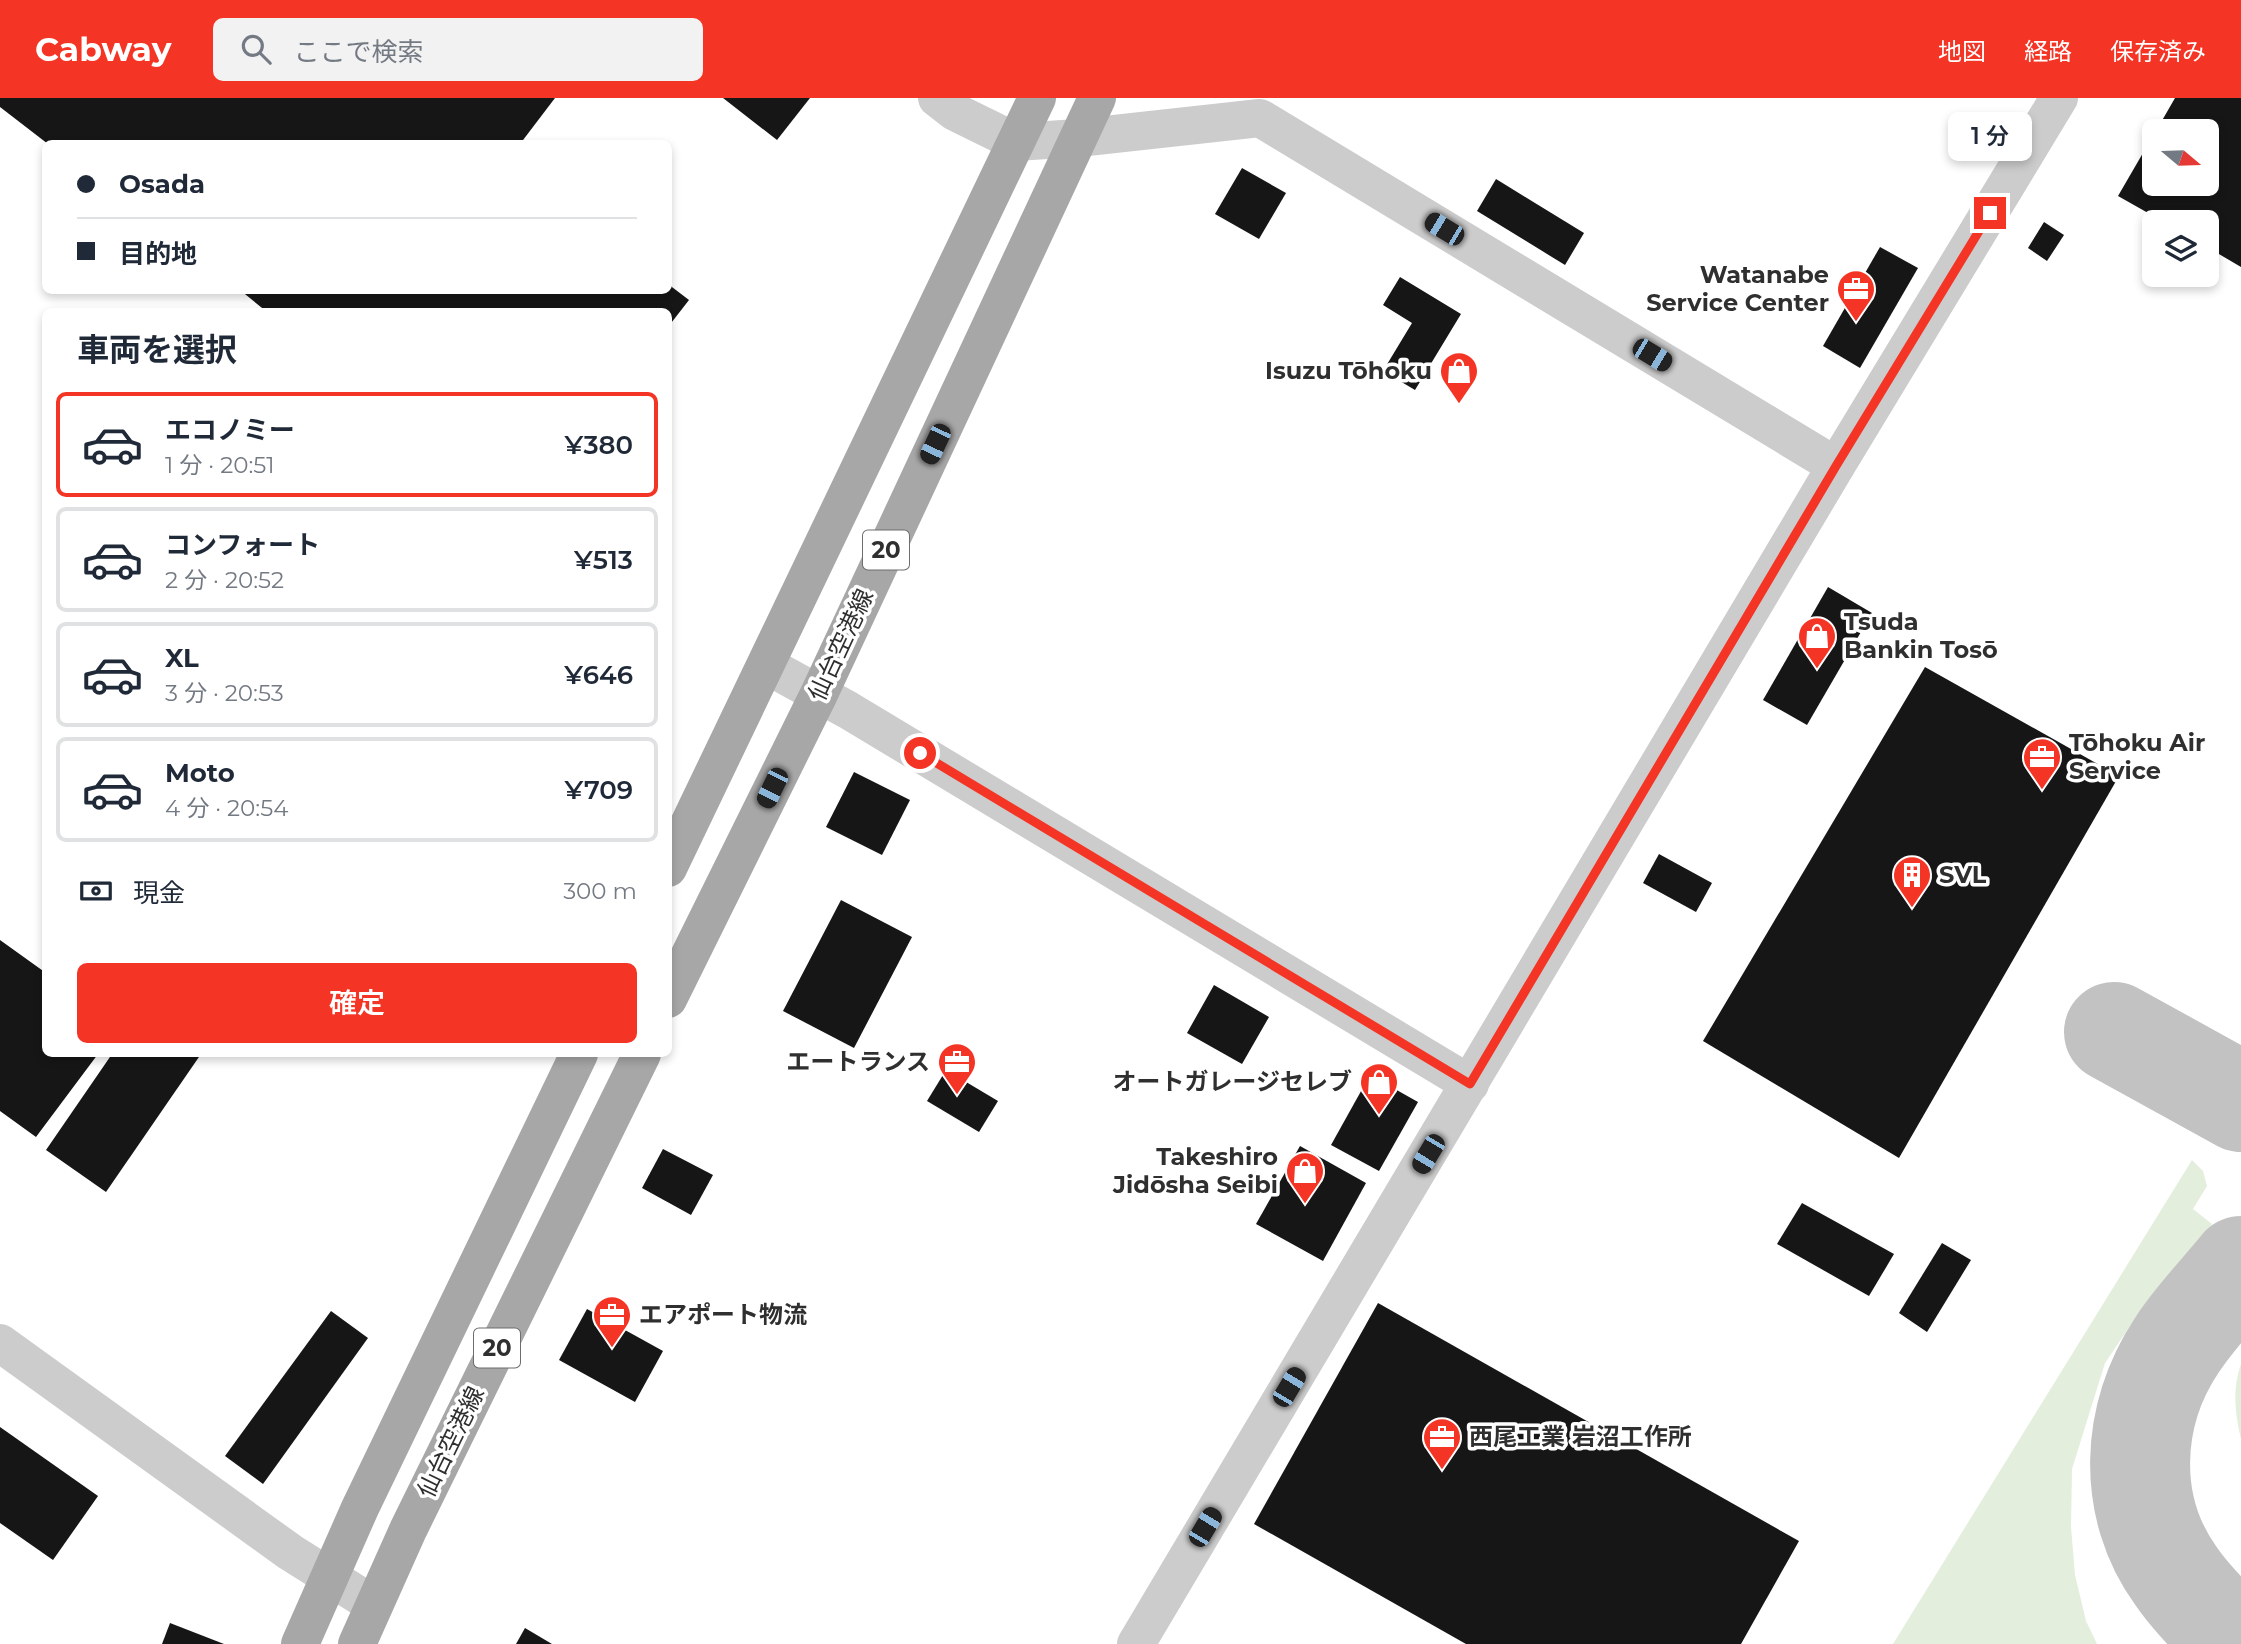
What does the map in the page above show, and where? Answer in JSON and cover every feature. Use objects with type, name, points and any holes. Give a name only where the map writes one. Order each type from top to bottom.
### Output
[{"type":"main road","name":"20","points":[[672,860],[1038,98]]},
{"type":"main road","name":"仙台空港線","points":[[672,991],[818,694],[1097,98]]},
{"type":"main road","name":"20","points":[[300,1644],[328,1577],[578,1057]]},
{"type":"main road","name":"仙台空港線","points":[[357,1644],[408,1530],[641,1057]]},
{"type":"street","points":[[937,98],[955,112],[1016,142],[1260,118],[1836,466]]},
{"type":"street","points":[[1136,1644],[1836,466],[2060,98]]},
{"type":"street","points":[[766,665],[1470,1084]]},
{"type":"street","points":[[0,1343],[328,1577],[374,1605]]},
{"type":"green space","points":[[2192,1160],[2203,1171],[2207,1186],[2193,1209],[2212,1224],[2130,1326],[2105,1363],[2072,1469],[2071,1527],[2075,1575],[2086,1621],[2097,1644],[1893,1644]]},
{"type":"green space","points":[[2241,1364],[2241,1439],[2235,1401]]},
{"type":"building","points":[[0,98],[555,98],[523,140],[43,140],[0,107]]},
{"type":"building","points":[[723,98],[810,98],[777,140]]},
{"type":"building","points":[[2175,98],[2241,98],[2241,267],[2219,254],[2219,210],[2143,210],[2118,196],[2142,155],[2142,196],[2219,196],[2219,119],[2163,119]]},
{"type":"building","points":[[1242,168],[1286,193],[1259,239],[1215,214]]},
{"type":"building","points":[[1496,179],[1584,233],[1565,265],[1477,211]]},
{"type":"building","points":[[2044,222],[2064,235],[2047,261],[2028,248]]},
{"type":"building","points":[[1880,247],[1918,268],[1860,368],[1823,346]]},
{"type":"building","points":[[1400,277],[1461,314],[1415,390],[1383,371],[1412,323],[1383,305]]},
{"type":"building","points":[[672,287],[689,300],[672,322],[672,308],[262,308],[245,294],[672,294]]},
{"type":"building","points":[[1828,587],[1872,613],[1807,725],[1763,700]]},
{"type":"building","name":"SVL","points":[[1925,667],[2119,776],[1899,1158],[1703,1041]]},
{"type":"building","points":[[854,772],[910,800],[882,855],[826,827]]},
{"type":"building","points":[[1659,854],[1712,883],[1696,912],[1643,883]]},
{"type":"building","points":[[841,900],[912,937],[854,1048],[783,1011]]},
{"type":"building","points":[[0,940],[42,970],[42,1057],[96,1057],[36,1137],[0,1111]]},
{"type":"building","points":[[1214,985],[1269,1017],[1242,1064],[1187,1033]]},
{"type":"building","points":[[110,1057],[199,1057],[106,1192],[46,1150]]},
{"type":"building","points":[[946,1070],[998,1101],[979,1132],[927,1101]]},
{"type":"building","points":[[1370,1075],[1418,1102],[1379,1171],[1331,1145]]},
{"type":"building","points":[[1300,1146],[1366,1183],[1323,1261],[1256,1224]]},
{"type":"building","points":[[663,1149],[713,1175],[691,1215],[642,1188]]},
{"type":"building","points":[[1802,1203],[1894,1254],[1869,1296],[1777,1244]]},
{"type":"building","points":[[1942,1243],[1971,1260],[1927,1332],[1899,1313]]},
{"type":"building","points":[[1378,1303],[1799,1541],[1741,1644],[1466,1644],[1254,1524]]},
{"type":"building","points":[[587,1309],[663,1351],[635,1402],[559,1360]]},
{"type":"building","points":[[331,1311],[368,1338],[263,1484],[225,1456]]},
{"type":"building","points":[[0,1427],[98,1496],[53,1560],[0,1523]]},
{"type":"building","points":[[170,1623],[224,1644],[162,1644]]},
{"type":"building","points":[[525,1628],[552,1644],[516,1644]]},
{"type":"taxiway","points":[[2114,1032],[2241,1102]]},
{"type":"taxiway","points":[[2237,1644],[2190,1594],[2160,1549],[2148,1521],[2140,1461],[2150,1401],[2161,1372],[2192,1324],[2241,1266]]},
{"type":"place","name":"Watanabe Service Center","points":[[1856,323]]},
{"type":"place","name":"Isuzu Tōhoku","points":[[1459,405]]},
{"type":"place","name":"Tsuda Bankin Tosō","points":[[1817,670]]},
{"type":"place","name":"Tōhoku Air Service","points":[[2042,791]]},
{"type":"place","name":"SVL","points":[[1912,909]]},
{"type":"place","name":"エートランス","points":[[957,1096]]},
{"type":"place","name":"オートガレージセレブ","points":[[1379,1116]]},
{"type":"place","name":"Takeshiro Jidōsha Seibi","points":[[1305,1205]]},
{"type":"place","name":"エアポート物流","points":[[612,1349]]},
{"type":"place","name":"西尾工業 岩沼工作所","points":[[1442,1471]]},
{"type":"route","points":[[920,753],[1470,1084],[1836,466],[1990,213]]}]
